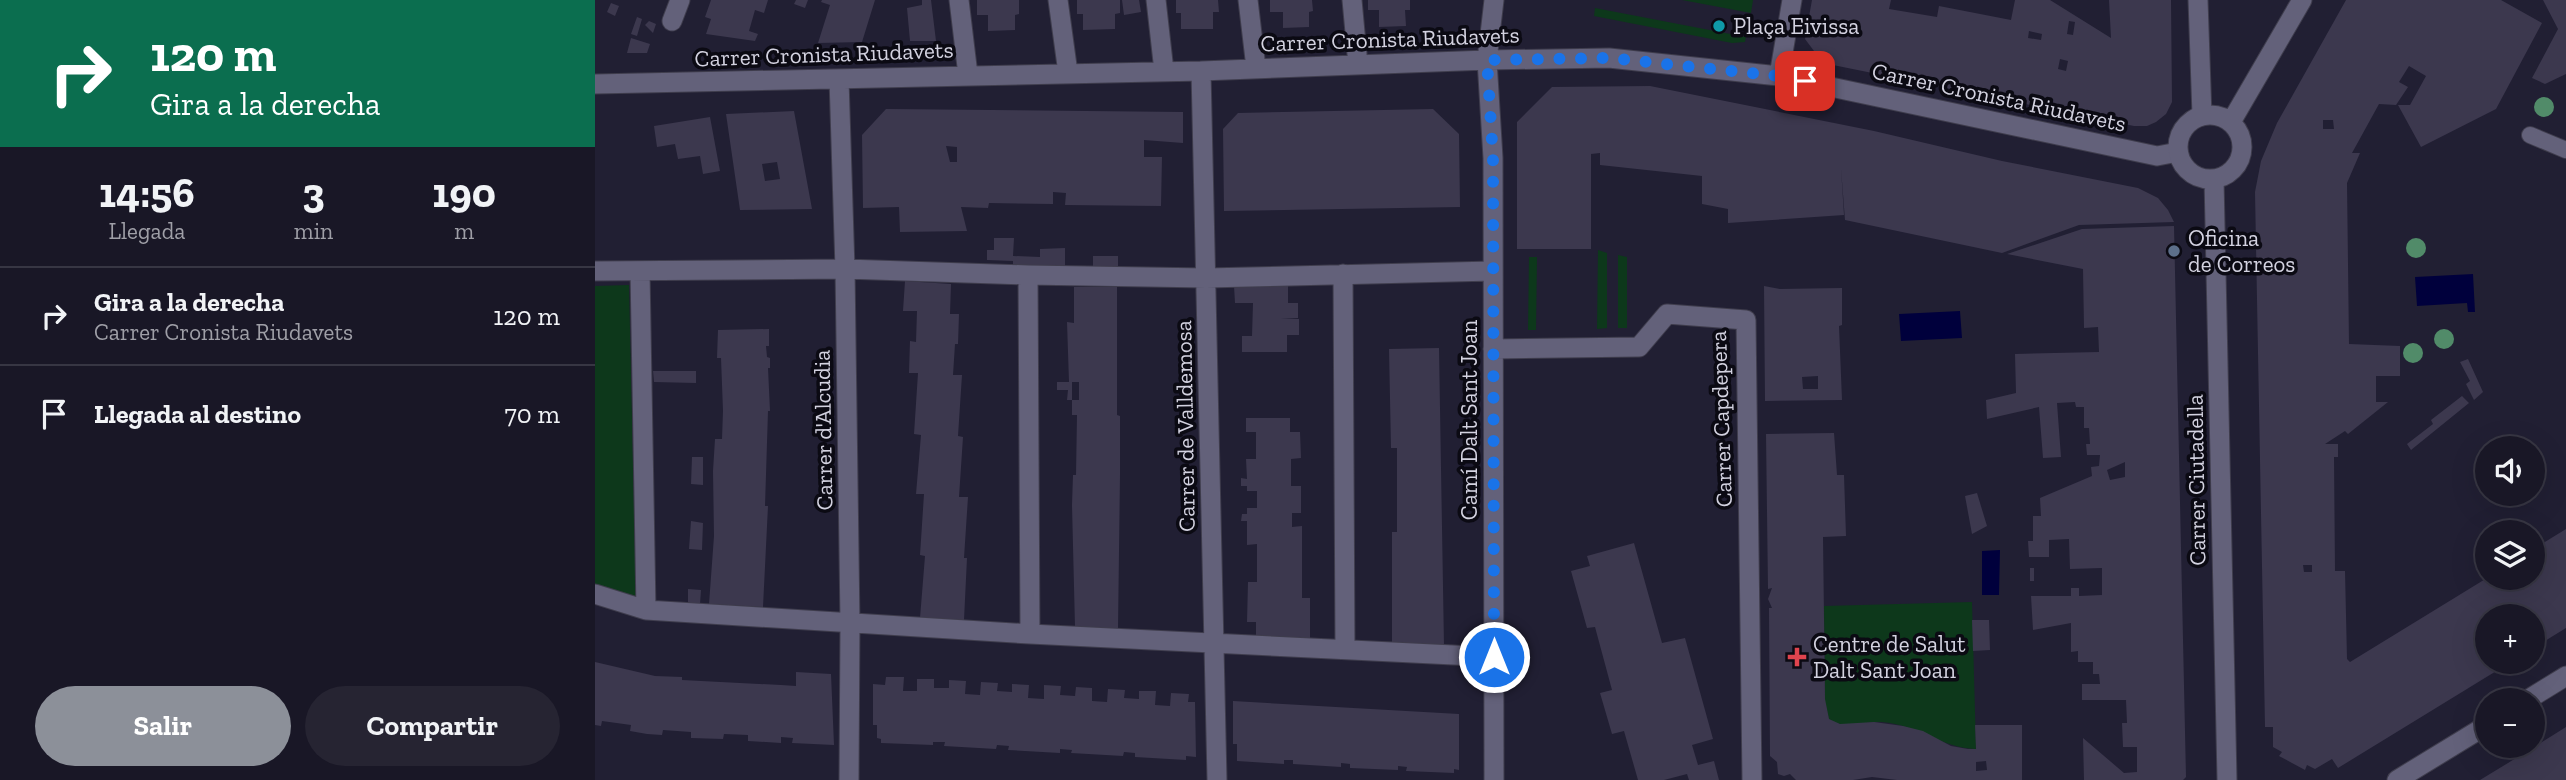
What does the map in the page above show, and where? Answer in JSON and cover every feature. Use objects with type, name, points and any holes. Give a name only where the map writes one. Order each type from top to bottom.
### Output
[{"type":"street","points":[[672,21],[680,0]]},
{"type":"street","points":[[959,0],[968,75]]},
{"type":"street","points":[[1058,0],[1069,73]]},
{"type":"street","points":[[1156,0],[1164,71]]},
{"type":"street","points":[[1248,0],[1256,68]]},
{"type":"street","points":[[1352,0],[1358,65]]},
{"type":"street","name":"Camí Dalt Sant Joan","points":[[1494,780],[1493,158],[1487,60],[1495,0]]},
{"type":"street","points":[[1779,76],[1792,0]]},
{"type":"street","points":[[2198,0],[2202,116]]},
{"type":"street","points":[[2231,122],[2302,0]]},
{"type":"street","name":"Carrer Cronista Riudavets","points":[[595,84],[1201,71],[1609,58],[1779,76],[2157,156],[2178,152]]},
{"type":"street","name":"Carrer de Valldemosa","points":[[1201,71],[1217,780]]},
{"type":"street","name":"Carrer d'Alcudia","points":[[839,79],[845,269],[850,623],[849,780]]},
{"type":"street","points":[[2212,115],[2231,122],[2238,130],[2241,141],[2239,161],[2224,176],[2214,179],[2195,176],[2187,170],[2178,152],[2180,134],[2193,119],[2212,115]]},
{"type":"street","name":"Carrer Ciutadella","points":[[2214,179],[2227,780]]},
{"type":"street","points":[[595,271],[845,269],[1206,278],[1493,271]]},
{"type":"street","points":[[640,271],[646,610]]},
{"type":"street","points":[[1343,274],[1345,649]]},
{"type":"street","points":[[1028,275],[1030,634]]},
{"type":"street","name":"Carrer Capdepera","points":[[1493,349],[1639,347],[1667,314],[1747,320],[1752,780]]},
{"type":"street","points":[[595,594],[646,610],[1030,634],[1494,657]]},
{"type":"street","points":[[2545,689],[2566,676]]},
{"type":"street","points":[[2397,780],[2475,732]]},
{"type":"lane","points":[[2530,135],[2566,150]]},
{"type":"green space","points":[[1682,0],[1753,0],[1751,13]]},
{"type":"green space","points":[[1595,8],[1746,37],[1745,42],[1732,43],[1594,16]]},
{"type":"green space","points":[[1598,250],[1607,253],[1607,328],[1597,329]]},
{"type":"green space","points":[[1618,255],[1627,257],[1627,328],[1618,328]]},
{"type":"green space","points":[[1529,257],[1537,257],[1536,330],[1528,330]]},
{"type":"green space","points":[[629,285],[636,598],[595,587],[595,286]]},
{"type":"green space","points":[[1972,602],[1976,749],[1952,745],[1895,724],[1876,722],[1847,725],[1829,719],[1825,702],[1824,606]]},
{"type":"shaded area","points":[[2473,274],[2475,312],[2468,312],[2467,303],[2417,306],[2415,277]]},
{"type":"shaded area","points":[[1960,311],[1962,338],[1901,341],[1899,314]]},
{"type":"shaded area","points":[[2000,550],[1999,595],[1982,595],[1982,551]]},
{"type":"building","points":[[711,0],[768,0],[764,13],[755,10],[749,31],[758,34],[755,41],[706,34],[711,19],[705,17]]},
{"type":"building","points":[[796,0],[808,0],[805,8],[794,4]]},
{"type":"building","points":[[875,0],[862,42],[818,43],[830,5],[821,2]]},
{"type":"building","points":[[922,0],[931,0],[936,41],[910,41],[907,8],[922,5]]},
{"type":"building","points":[[977,0],[1019,0],[1015,30],[988,31],[988,15],[977,15]]},
{"type":"building","points":[[1077,0],[1120,0],[1120,13],[1115,14],[1115,29],[1083,30],[1083,14],[1077,14]]},
{"type":"building","points":[[1122,0],[1139,0],[1141,12],[1124,15]]},
{"type":"building","points":[[1176,0],[1218,0],[1219,12],[1213,12],[1213,29],[1181,29],[1181,13],[1176,13]]},
{"type":"building","points":[[1270,0],[1312,0],[1313,11],[1309,12],[1309,27],[1283,28],[1283,12],[1270,12]]},
{"type":"building","points":[[1368,0],[1410,0],[1410,10],[1405,10],[1406,26],[1379,27],[1379,10],[1368,10]]},
{"type":"building","points":[[1812,0],[1891,0],[1889,9],[1937,17],[1939,6],[2011,20],[2015,0],[2050,0],[2111,38],[2109,0],[2171,0],[2172,102],[2166,114],[2156,122],[2147,126],[2134,126],[1823,63],[1805,39]],"holes":[[[2069,21],[2075,22],[2073,35],[2067,34]],[[2029,31],[2042,34],[2041,40],[2028,38]],[[2060,59],[2068,61],[2066,71],[2058,69]]]},
{"type":"building","points":[[2346,0],[2501,0],[2542,23],[2496,109],[2421,147],[2398,105],[2410,105],[2426,76],[2409,66],[2399,82],[2408,87],[2396,105],[2379,104],[2352,153],[2360,153],[2347,183],[2349,344],[2400,346],[2400,376],[2376,376],[2376,402],[2388,402],[2348,434],[2345,431],[2325,444],[2338,444],[2338,457],[2334,457],[2335,571],[2345,571],[2347,659],[2350,662],[2475,585],[2475,590],[2545,590],[2545,542],[2566,529],[2566,628],[2545,641],[2545,604],[2475,604],[2475,674],[2491,674],[2338,768],[2332,759],[2315,769],[2307,765],[2305,770],[2279,756],[2282,752],[2273,747],[2273,727],[2265,727],[2255,192],[2261,161],[2277,123]],"holes":[[[2323,120],[2333,120],[2334,129],[2323,129]],[[2303,565],[2312,565],[2312,572],[2304,572]]]},
{"type":"building","points":[[2543,0],[2566,0],[2566,74],[2545,84],[2532,78],[2558,29]]},
{"type":"building","points":[[611,3],[619,6],[615,16],[607,12]]},
{"type":"building","points":[[637,17],[642,19],[637,36],[631,34]]},
{"type":"building","points":[[649,21],[656,24],[653,33],[645,25]]},
{"type":"building","points":[[631,38],[650,44],[647,53],[627,53]]},
{"type":"building","points":[[1650,86],[2138,188],[2158,198],[2174,222],[2079,225],[2002,253],[1845,220],[1841,168],[1844,215],[1728,223],[1728,209],[1702,204],[1702,176],[1600,165],[1600,153],[1591,154],[1591,249],[1517,249],[1517,122],[1552,87]]},
{"type":"building","points":[[886,109],[1183,112],[1183,143],[1144,140],[1144,157],[1162,157],[1161,206],[1065,205],[1066,193],[1053,192],[1053,204],[989,203],[988,208],[961,207],[967,231],[900,232],[899,207],[863,208],[862,135]],"holes":[[[946,146],[957,147],[957,162],[950,162]]]},
{"type":"building","points":[[1433,109],[1459,134],[1460,207],[1224,211],[1223,129],[1238,113]]},
{"type":"building","points":[[794,111],[812,209],[740,210],[726,114]],"holes":[[[777,162],[780,179],[765,181],[762,164]]]},
{"type":"building","points":[[710,117],[720,171],[703,174],[700,156],[678,159],[675,144],[657,147],[654,126]]},
{"type":"building","points":[[2174,226],[2186,777],[2183,780],[2084,780],[2083,738],[2124,773],[2137,772],[2137,747],[2123,747],[2122,723],[2127,723],[2126,700],[2082,700],[2082,684],[2100,684],[2099,674],[2093,674],[2093,662],[2078,662],[2078,651],[2071,652],[2071,623],[2033,630],[2031,596],[2071,596],[2071,588],[2079,588],[2079,596],[2102,595],[2102,568],[2070,569],[2069,539],[2049,540],[2049,557],[2029,557],[2028,541],[2033,541],[2033,516],[2041,516],[2040,498],[2092,476],[2091,467],[2099,466],[2100,455],[2087,455],[2086,444],[2090,444],[2089,428],[2084,428],[2084,407],[2076,407],[2075,402],[2057,403],[2061,457],[2043,458],[2039,407],[1987,419],[1986,400],[2016,393],[2015,354],[2099,352],[2098,327],[2084,328],[2083,269],[2007,254],[2082,229]],"holes":[[[2125,462],[2125,477],[2110,480],[2107,470]]]},
{"type":"building","points":[[994,238],[1014,238],[1013,256],[1040,257],[1040,249],[1065,248],[1065,266],[1013,265],[1013,261],[987,260],[987,250],[994,250]]},
{"type":"building","points":[[1093,256],[1118,256],[1118,267],[1093,267]]},
{"type":"building","points":[[905,281],[951,284],[950,314],[959,314],[953,375],[962,375],[958,436],[963,437],[959,497],[968,497],[964,620],[920,618],[925,556],[920,555],[924,494],[916,494],[921,435],[914,434],[918,373],[909,373],[910,341],[916,342],[917,311],[903,311]]},
{"type":"building","points":[[1234,286],[1288,286],[1288,303],[1298,303],[1298,318],[1281,319],[1299,319],[1299,335],[1287,335],[1287,352],[1242,352],[1242,336],[1252,336],[1253,303],[1235,303]]},
{"type":"building","points":[[1764,286],[1780,289],[1842,288],[1842,325],[1839,326],[1842,400],[1765,401]],"holes":[[[1818,376],[1818,389],[1803,389],[1802,377]]]},
{"type":"building","points":[[1074,287],[1117,287],[1117,415],[1120,416],[1118,629],[1075,627],[1072,505],[1073,475],[1076,475],[1077,415],[1072,415],[1072,400],[1067,400],[1068,390],[1057,390],[1057,382],[1069,382],[1067,322],[1074,323]],"holes":[[[1072,382],[1079,382],[1079,400],[1072,400]]]},
{"type":"building","points":[[769,329],[769,346],[766,346],[767,357],[770,358],[770,411],[765,506],[768,506],[763,607],[709,604],[714,536],[715,439],[722,439],[723,411],[721,358],[717,358],[718,330]]},
{"type":"building","points":[[1439,348],[1444,646],[1392,643],[1392,532],[1397,532],[1397,448],[1391,448],[1389,349]]},
{"type":"building","points":[[2468,359],[2483,392],[2474,400],[2466,384],[2470,381],[2460,362]]},
{"type":"building","points":[[653,371],[696,371],[696,383],[654,382]]},
{"type":"building","points":[[2462,396],[2469,403],[2411,450],[2407,444],[2433,424],[2431,420]]},
{"type":"building","points":[[1246,418],[1290,418],[1290,432],[1300,432],[1301,458],[1291,459],[1291,486],[1301,486],[1301,513],[1292,513],[1292,527],[1302,526],[1302,598],[1310,598],[1310,639],[1256,636],[1256,622],[1247,622],[1248,582],[1257,582],[1257,544],[1247,545],[1247,521],[1241,521],[1242,514],[1247,514],[1247,508],[1257,508],[1257,491],[1247,491],[1247,486],[1241,486],[1241,478],[1247,479],[1246,459],[1256,459],[1256,432],[1246,432]]},
{"type":"building","name":"Centre de Salut Dalt Sant Joan","points":[[1834,433],[1837,475],[1844,475],[1846,536],[1823,537],[1825,699],[1829,719],[1840,724],[1874,722],[1903,726],[1923,731],[1951,746],[1968,749],[1976,749],[1975,725],[2022,725],[2022,780],[1897,780],[1872,777],[1853,780],[1796,780],[1790,774],[1778,774],[1777,762],[1770,756],[1769,608],[1772,608],[1768,599],[1772,588],[1768,589],[1766,434]],"holes":[[[1986,761],[1987,770],[1976,771],[1976,762]]]},
{"type":"building","points":[[692,457],[703,457],[703,485],[691,484]]},
{"type":"building","points":[[1977,493],[1987,526],[1972,534],[1965,496]]},
{"type":"building","points":[[691,521],[703,523],[702,550],[689,549]]},
{"type":"building","points":[[1634,543],[1662,643],[1685,638],[1713,739],[1692,745],[1698,765],[1714,761],[1719,780],[1689,780],[1687,774],[1664,780],[1638,780],[1624,731],[1612,734],[1600,693],[1612,690],[1595,627],[1587,628],[1571,571],[1590,566],[1587,556]]},
{"type":"building","points":[[2030,568],[2034,568],[2034,581],[2030,581]]},
{"type":"building","points":[[688,589],[701,590],[700,604],[688,603]]},
{"type":"building","points":[[1972,620],[1989,620],[1990,650],[1973,651]]},
{"type":"building","points":[[595,662],[655,676],[682,677],[682,680],[796,686],[796,672],[831,674],[834,745],[792,743],[793,738],[781,737],[781,743],[748,741],[748,735],[724,734],[723,739],[691,738],[691,732],[663,730],[662,735],[647,734],[630,731],[631,725],[602,721],[601,726],[595,725]]},
{"type":"building","points":[[886,677],[904,677],[903,691],[917,691],[917,679],[934,679],[934,688],[949,688],[949,680],[966,681],[965,694],[980,695],[981,682],[998,683],[997,691],[1012,692],[1012,684],[1029,685],[1028,698],[1044,699],[1044,685],[1061,686],[1060,695],[1075,696],[1076,687],[1092,688],[1092,701],[1107,702],[1108,689],[1125,690],[1124,698],[1139,699],[1139,691],[1156,691],[1155,705],[1170,706],[1171,693],[1189,694],[1188,702],[1195,702],[1196,757],[1186,756],[1186,760],[1135,757],[1135,753],[1124,752],[1123,756],[1071,753],[1072,750],[1060,749],[1060,753],[1008,750],[1009,746],[997,745],[996,749],[944,746],[945,742],[933,742],[933,745],[881,743],[881,739],[877,738],[877,725],[873,725],[873,684],[885,685]]},
{"type":"building","points":[[1233,701],[1459,714],[1459,770],[1454,769],[1454,773],[1406,771],[1407,767],[1398,766],[1398,770],[1350,768],[1350,764],[1341,763],[1341,767],[1293,764],[1293,760],[1284,760],[1284,764],[1237,761],[1237,744],[1233,744]]},
{"type":"building","points":[[2566,727],[2566,780],[2480,780],[2516,758],[2545,758],[2545,740]]},
{"type":"place","name":"Plaça Eivissa","points":[[1719,26]]},
{"type":"place","name":"Oficina de Correos","points":[[2174,251]]},
{"type":"place","name":"Centre de Salut Dalt Sant Joan","points":[[1797,657]]},
{"type":"route","points":[[1494,657],[1493,158],[1487,60],[1609,58],[1805,81]]}]
